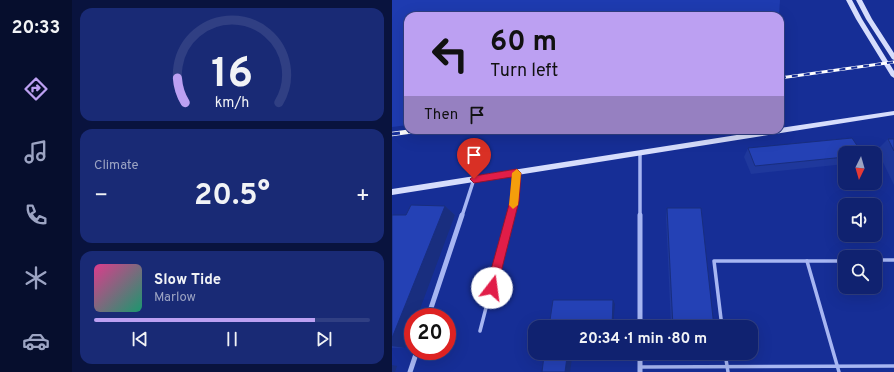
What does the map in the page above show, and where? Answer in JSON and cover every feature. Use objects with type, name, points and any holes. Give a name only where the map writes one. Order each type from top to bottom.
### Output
[{"type":"street","points":[[849,0],[894,76]]},
{"type":"street","points":[[859,0],[869,19],[894,58]]},
{"type":"street","points":[[784,130],[894,113]]},
{"type":"street","points":[[392,192],[761,134]]},
{"type":"street","points":[[640,153],[640,320]]},
{"type":"street","points":[[431,308],[474,179]]},
{"type":"street","points":[[410,372],[414,360]]},
{"type":"lane","points":[[480,331],[514,201],[517,173]]},
{"type":"lane","points":[[721,320],[714,261],[838,260]]},
{"type":"lane","points":[[882,260],[894,260]]},
{"type":"lane","points":[[807,261],[839,372]]},
{"type":"lane","points":[[726,360],[728,372]]},
{"type":"lane","points":[[640,369],[727,366],[894,366]]},
{"type":"shaded area","points":[[392,0],[780,0],[779,12],[404,12],[404,126],[392,127]]},
{"type":"building","points":[[852,138],[857,146],[838,146],[838,158],[755,166],[748,148]]},
{"type":"building","points":[[888,139],[894,139],[894,151]]},
{"type":"building","points":[[411,205],[445,206],[392,338],[392,215],[406,215]]},
{"type":"building","points":[[667,208],[701,208],[713,320],[673,320]]},
{"type":"building","points":[[553,300],[613,300],[612,320],[550,320]]},
{"type":"building","points":[[544,360],[567,360],[565,372],[542,372]]},
{"type":"railway","points":[[784,77],[894,62]]},
{"type":"railway","points":[[392,134],[404,132]]},
{"type":"slow traffic","points":[[513,205],[517,173]]},
{"type":"route","points":[[474,179],[517,173],[514,201],[492,288]]}]
